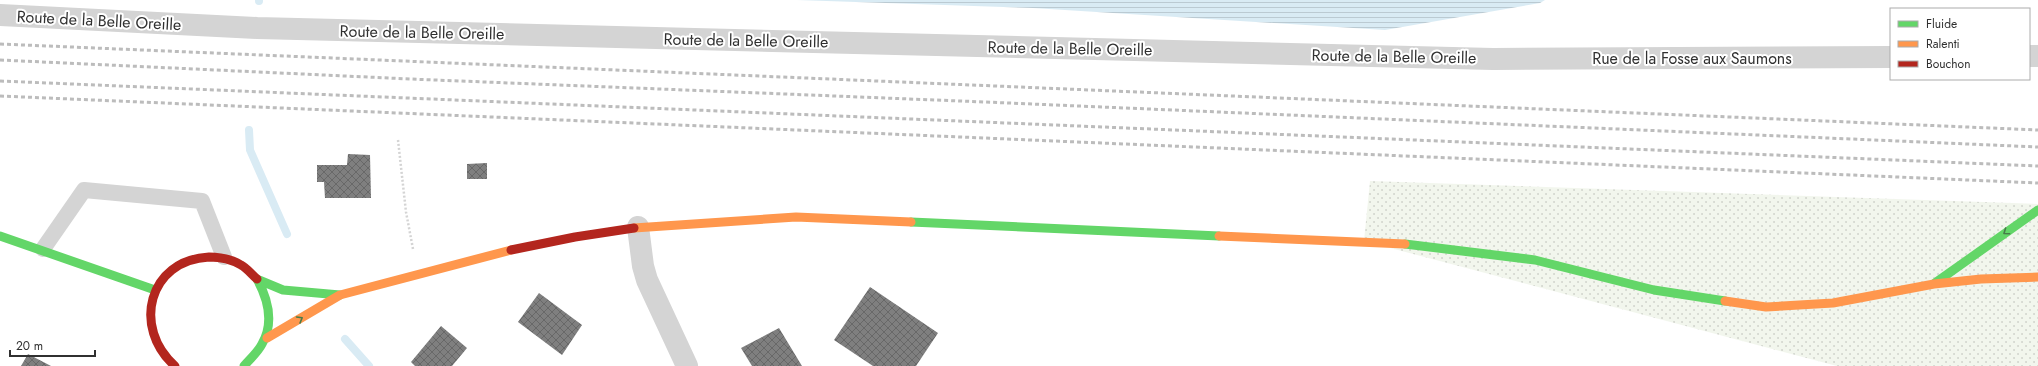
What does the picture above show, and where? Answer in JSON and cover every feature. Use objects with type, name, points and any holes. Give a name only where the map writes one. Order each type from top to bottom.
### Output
[{"type":"main road","points":[[1934,284],[2038,210]]},
{"type":"main road","points":[[267,338],[340,295],[508,251],[575,237],[638,227],[796,217],[1413,244],[1535,260],[1654,290],[1766,307],[1834,303],[1934,284],[1980,279],[2038,277]]},
{"type":"main road","points":[[0,236],[155,290]]},
{"type":"main road","points":[[176,366],[166,360],[156,345],[150,327],[150,308],[155,290],[167,274],[183,262],[203,256],[224,257],[237,262],[249,270],[259,280],[268,298],[271,318],[267,338],[256,356],[244,366]]},
{"type":"main road","points":[[259,280],[283,290],[340,295]]},
{"type":"street","name":"Route de la Belle Oreille","points":[[0,15],[257,28],[1493,59]]},
{"type":"street","name":"Rue de la Fosse aux Saumons","points":[[1493,59],[1890,57]]},
{"type":"street","points":[[638,227],[643,266],[647,280],[687,366]]},
{"type":"lane","points":[[43,250],[84,190],[202,201],[224,257]]},
{"type":"path","points":[[398,140],[406,212],[418,275]]},
{"type":"shaded area","points":[[797,0],[1545,0],[1540,3],[1385,30],[1033,8]]},
{"type":"shaded area","points":[[1370,181],[2038,204],[2038,366],[1837,366],[1364,241]]},
{"type":"building","points":[[348,154],[370,155],[371,198],[325,198],[324,182],[317,182],[317,165],[347,165]]},
{"type":"building","points":[[487,163],[487,179],[467,179],[467,164]]},
{"type":"building","points":[[870,287],[938,333],[916,366],[873,366],[834,340]]},
{"type":"building","points":[[539,293],[582,325],[562,355],[518,322]]},
{"type":"building","points":[[441,326],[467,348],[452,366],[415,366],[411,362]]},
{"type":"building","points":[[779,328],[802,366],[752,366],[741,348]]},
{"type":"building","points":[[28,354],[51,366],[21,366]]},
{"type":"waterway","points":[[249,130],[250,150],[287,234]]},
{"type":"waterway","points":[[345,339],[369,366]]},
{"type":"railway","points":[[0,44],[2038,130]]},
{"type":"railway","points":[[0,60],[410,79],[2038,147]]},
{"type":"railway","points":[[0,81],[2038,166]]},
{"type":"railway","points":[[0,96],[2038,183]]},
{"type":"traffic: fast","points":[[1935,283],[2038,210]]},
{"type":"traffic: fast","points":[[911,222],[1219,236]]},
{"type":"traffic: fast","points":[[0,236],[155,290]]},
{"type":"traffic: fast","points":[[1405,244],[1535,260],[1654,290],[1725,301]]},
{"type":"traffic: fast","points":[[244,366],[260,347],[266,336],[268,328],[269,319],[267,303],[257,279]]},
{"type":"traffic: fast","points":[[259,280],[283,290],[340,295]]},
{"type":"traffic: slow","points":[[634,228],[796,217],[911,222]]},
{"type":"traffic: slow","points":[[1219,236],[1405,244]]},
{"type":"traffic: slow","points":[[267,338],[340,295],[511,250]]},
{"type":"traffic: slow","points":[[1725,301],[1766,307],[1833,303],[1934,284],[1981,279],[2038,277]]},
{"type":"traffic: jam","points":[[511,250],[575,237],[634,228]]},
{"type":"traffic: jam","points":[[175,366],[162,351],[154,333],[151,316],[153,298],[160,283],[172,270],[188,261],[217,257],[237,263],[257,279]]}]
